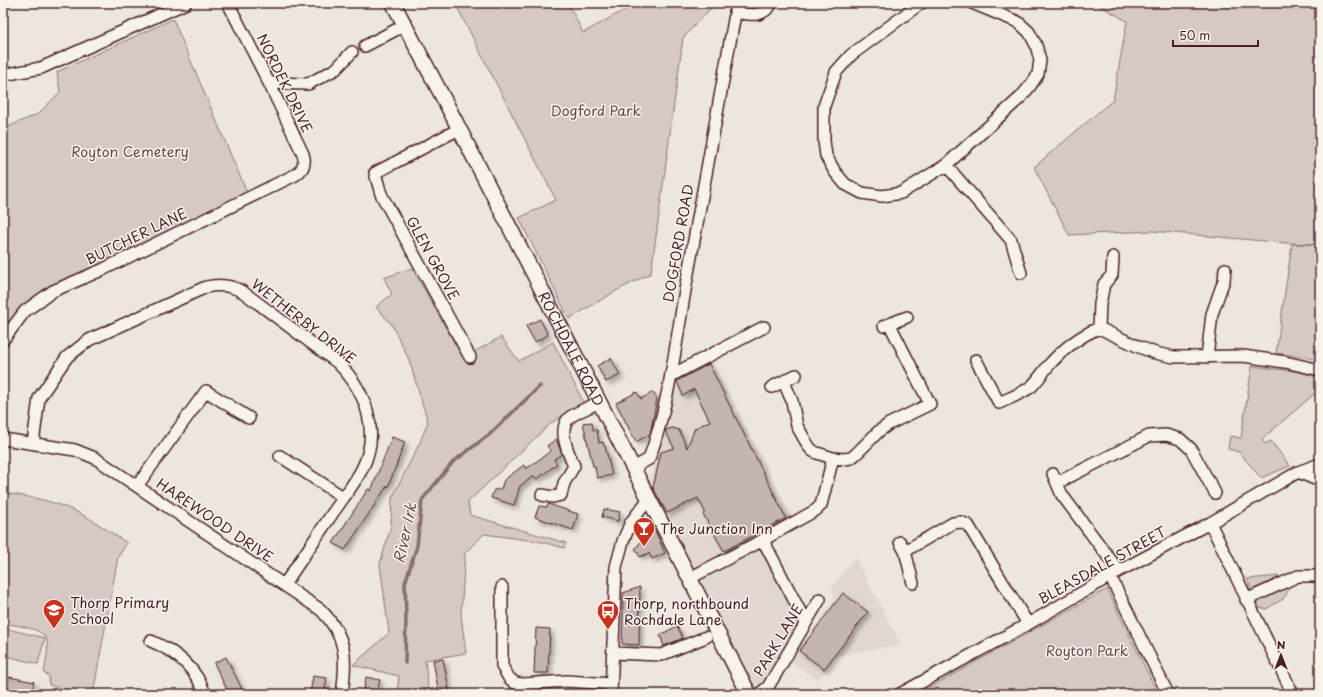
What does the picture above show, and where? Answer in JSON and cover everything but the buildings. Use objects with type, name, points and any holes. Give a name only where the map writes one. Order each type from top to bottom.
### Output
[{"type":"main road","name":"ROCHDALE ROAD","points":[[394,3],[749,694]]},
{"type":"street","points":[[3,75],[41,68],[186,3]]},
{"type":"street","name":"NORDEK DRIVE","points":[[228,3],[269,83],[304,158],[304,165],[302,169],[295,175]]},
{"type":"street","points":[[736,8],[749,15],[760,14],[768,10],[772,3]]},
{"type":"street","points":[[921,3],[851,55],[836,72],[824,106],[824,141],[826,156],[835,172],[845,184],[862,193],[882,196],[901,193],[946,165],[1021,97],[1038,74],[1040,60],[1036,45],[1029,32],[1018,22],[972,3]]},
{"type":"street","name":"DOGFORD ROAD","points":[[633,468],[649,459],[657,439],[672,375],[686,281],[736,8]]},
{"type":"street","points":[[365,46],[405,25]]},
{"type":"street","points":[[269,83],[308,84],[336,70],[352,52]]},
{"type":"street","name":"GLEN GROVE","points":[[459,130],[375,172],[381,194],[470,356]]},
{"type":"street","points":[[946,165],[1010,240],[1021,273]]},
{"type":"street","name":"BUTCHER LANE","points":[[3,340],[25,311],[53,291],[104,269],[295,175]]},
{"type":"street","points":[[1099,328],[1100,304],[1104,284],[1112,275],[1113,257]]},
{"type":"street","points":[[1207,357],[1212,314],[1224,280],[1225,269]]},
{"type":"street","name":"WETHERBY DRIVE","points":[[33,443],[39,398],[67,357],[89,340],[206,287],[221,285],[243,292],[338,364],[350,376],[366,405],[370,422],[369,446],[362,469],[284,585]]},
{"type":"street","points":[[784,382],[792,401],[797,426],[809,447],[817,453],[833,458],[850,458],[879,431],[889,424],[930,404],[886,326],[907,317]]},
{"type":"street","points":[[672,375],[764,327]]},
{"type":"street","points":[[976,360],[998,403],[1032,386],[1062,352],[1087,333],[1099,328],[1155,353],[1174,357],[1243,356],[1265,358],[1320,370]]},
{"type":"street","points":[[772,387],[796,375]]},
{"type":"street","points":[[137,486],[206,391],[249,418]]},
{"type":"street","points":[[542,495],[553,497],[561,495],[564,483],[574,466],[566,446],[564,427],[569,418],[599,402]]},
{"type":"street","points":[[1168,694],[1114,573],[1062,495],[1055,478],[1149,436],[1166,435],[1180,439],[1191,449],[1215,493]]},
{"type":"street","name":"HAREWOOD DRIVE","points":[[3,439],[75,450],[95,458],[321,610],[333,624],[344,650],[345,659],[342,694]]},
{"type":"street","points":[[280,456],[344,497]]},
{"type":"street","points":[[690,578],[763,540],[816,510],[821,505],[833,458]]},
{"type":"street","name":"BLEASDALE STREET","points":[[900,694],[1028,624],[1114,573],[1210,523],[1298,472],[1320,464]]},
{"type":"street","points":[[1298,472],[1320,481]]},
{"type":"street","points":[[502,587],[502,666],[509,678],[516,683],[523,684],[567,681],[611,689],[616,567],[623,540],[632,522],[648,500]]},
{"type":"street","points":[[913,583],[903,546],[953,523],[960,522],[968,525],[1028,624]]},
{"type":"street","points":[[1210,523],[1246,600],[1293,694]]},
{"type":"street","points":[[763,540],[806,622]]},
{"type":"street","points":[[1246,600],[1298,576],[1315,576],[1320,578]]},
{"type":"street","name":"PARK LANE","points":[[760,694],[768,687],[820,599]]},
{"type":"street","points":[[613,653],[661,655],[706,637]]},
{"type":"street","points":[[151,641],[162,646],[182,660],[197,678],[205,694]]},
{"type":"shaded area","points":[[711,359],[793,519],[756,540],[801,624],[762,684],[754,687],[649,484],[670,417],[673,379]]},
{"type":"shaded area","points":[[855,557],[901,645],[837,655],[818,680],[790,661],[835,599],[832,588]]},
{"type":"green space","name":"Dogford Park","points":[[455,3],[568,3],[583,33],[637,3],[723,3],[712,7],[683,38],[651,273],[616,291],[569,319],[519,218],[556,200]]},
{"type":"green space","points":[[1095,3],[1320,3],[1320,244],[1286,243],[1152,231],[1069,235],[1034,167],[1113,100],[1127,21]]},
{"type":"green space","name":"Royton Cemetery","points":[[173,19],[248,195],[48,292],[9,322],[3,329],[3,129],[38,114],[60,92],[57,72]]},
{"type":"green space","points":[[1292,244],[1320,245],[1320,361],[1276,353]]},
{"type":"green space","points":[[412,268],[463,358],[501,337],[519,361],[553,342],[584,403],[551,423],[468,502],[470,515],[566,543],[564,548],[542,542],[484,534],[465,553],[461,615],[466,653],[425,660],[429,694],[397,694],[399,676],[353,665],[389,633],[380,564],[391,526],[392,498],[420,442],[428,422],[409,360],[392,325],[376,307],[392,294],[384,278]]},
{"type":"green space","points":[[1252,366],[1300,372],[1320,378],[1320,389],[1262,439],[1265,444],[1271,441],[1290,466],[1261,478],[1239,452],[1228,449],[1230,436],[1241,438]]},
{"type":"green space","name":"Thorp Primary School","points":[[3,493],[41,500],[68,508],[90,519],[127,543],[118,557],[93,694],[66,694],[64,689],[49,685],[49,676],[44,673],[48,649],[45,636],[35,630],[3,623]]},
{"type":"green space","points":[[1279,576],[1278,578],[1253,589],[1251,588],[1247,579]]},
{"type":"green space","points":[[1290,584],[1283,599],[1266,609],[1260,608],[1257,600]]},
{"type":"green space","name":"Royton Park","points":[[1107,589],[1158,694],[918,694]]},
{"type":"green space","points":[[3,628],[45,638],[38,664],[3,655]]},
{"type":"waterway","name":"River Irk","points":[[405,663],[405,583],[417,546],[422,500],[453,462],[490,434],[540,386]]},
{"type":"place","name":"The Junction Inn","points":[[644,548]]},
{"type":"place","name":"Thorp Primary School","points":[[54,630]]},
{"type":"place","name":"Thorp, northbound Rochdale Lane","points":[[608,630]]}]
